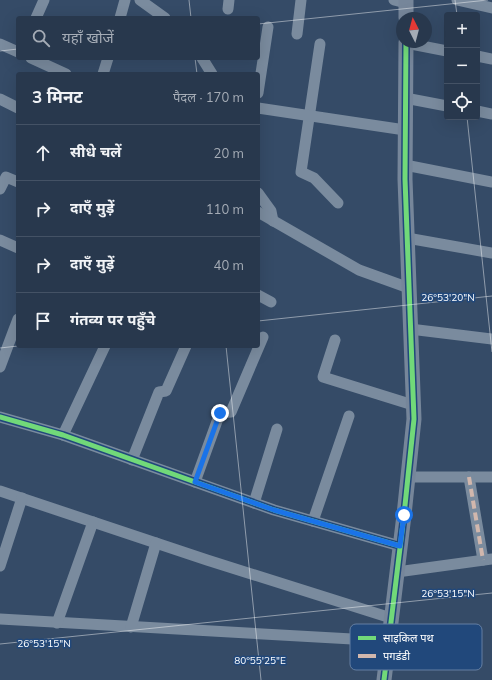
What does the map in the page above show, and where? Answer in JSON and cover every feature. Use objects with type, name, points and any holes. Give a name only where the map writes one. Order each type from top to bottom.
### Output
[{"type":"street","points":[[37,16],[44,0]]},
{"type":"street","points":[[121,16],[125,0]]},
{"type":"street","points":[[140,0],[161,16]]},
{"type":"street","points":[[297,34],[301,0]]},
{"type":"street","points":[[457,0],[492,8]]},
{"type":"street","points":[[402,1],[405,12]]},
{"type":"street","points":[[260,80],[268,27]]},
{"type":"street","points":[[0,44],[16,51]]},
{"type":"street","points":[[320,44],[301,172],[314,178],[338,203]]},
{"type":"street","points":[[390,624],[414,419],[405,165],[406,48]]},
{"type":"street","points":[[432,48],[444,50]]},
{"type":"street","points":[[480,57],[492,59]]},
{"type":"street","points":[[35,60],[62,72]]},
{"type":"street","points":[[104,72],[107,60]]},
{"type":"street","points":[[203,60],[211,72]]},
{"type":"street","points":[[405,98],[444,105]]},
{"type":"street","points":[[0,99],[16,107]]},
{"type":"street","points":[[260,108],[405,130]]},
{"type":"street","points":[[480,112],[492,114]]},
{"type":"street","points":[[405,165],[492,182]]},
{"type":"street","points":[[0,190],[6,177],[16,181]]},
{"type":"street","points":[[260,196],[271,212],[273,221]]},
{"type":"street","points":[[260,213],[359,270],[409,288]]},
{"type":"street","points":[[407,238],[492,253]]},
{"type":"street","points":[[0,240],[16,247]]},
{"type":"street","points":[[260,296],[271,302]]},
{"type":"street","points":[[0,367],[16,324]]},
{"type":"street","points":[[410,329],[492,339]]},
{"type":"street","points":[[260,344],[263,337]]},
{"type":"street","points":[[335,340],[323,377],[413,405]]},
{"type":"street","points":[[63,435],[104,348]]},
{"type":"street","points":[[132,460],[159,392],[166,391],[185,348]]},
{"type":"street","points":[[195,482],[220,413],[231,412],[258,348]]},
{"type":"street","points":[[313,521],[349,416]]},
{"type":"street","points":[[0,417],[63,435],[254,503],[400,546]]},
{"type":"street","points":[[254,503],[277,429]]},
{"type":"street","points":[[408,477],[492,477]]},
{"type":"street","points":[[397,572],[487,560],[469,477]]},
{"type":"street","points":[[0,491],[156,543],[391,618]]},
{"type":"street","points":[[0,566],[22,498]]},
{"type":"street","points":[[58,623],[93,522]]},
{"type":"street","points":[[131,627],[156,543]]},
{"type":"street","points":[[0,619],[350,639]]},
{"type":"street","points":[[384,680],[385,670]]},
{"type":"marked path","points":[[469,477],[483,560]]},
{"type":"cycle path","points":[[391,624],[414,419],[405,179],[406,48]]},
{"type":"cycle path","points":[[0,417],[63,435],[274,510],[400,546]]},
{"type":"cycle path","points":[[384,680],[385,670]]},
{"type":"route","points":[[220,413],[195,482],[274,510],[400,546],[404,515]]}]
